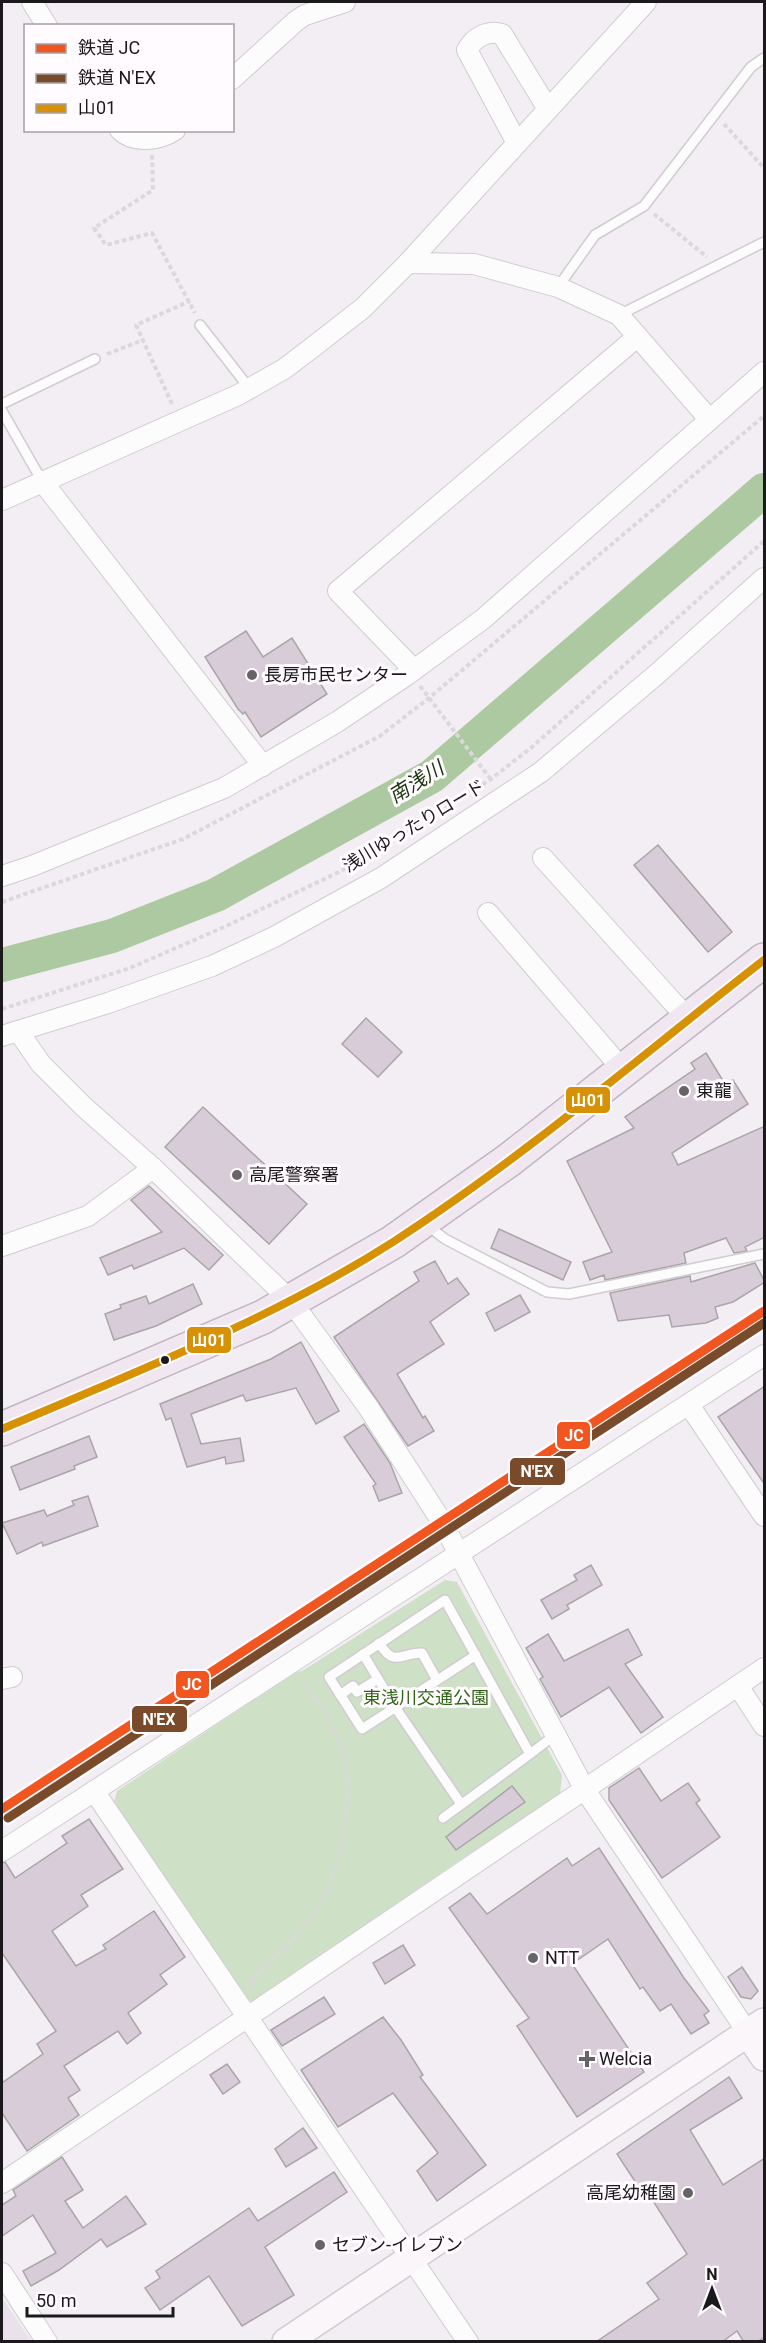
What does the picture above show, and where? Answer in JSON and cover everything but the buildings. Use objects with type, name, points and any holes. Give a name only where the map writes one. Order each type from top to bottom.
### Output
[{"type":"highway","points":[[2,1429],[262,1317],[424,1222],[509,1160],[765,960]]},
{"type":"street","points":[[32,2],[47,24]]},
{"type":"street","points":[[234,77],[296,21],[305,15],[345,2]]},
{"type":"street","points":[[2,500],[250,389],[284,369],[363,308],[408,263],[646,2]]},
{"type":"street","points":[[517,143],[467,50],[472,41],[492,31],[502,34],[548,109]]},
{"type":"street","points":[[122,132],[126,136],[151,140],[170,132]]},
{"type":"street","points":[[408,263],[474,264],[558,287],[619,315],[709,419]]},
{"type":"street","points":[[414,670],[338,591],[637,337]]},
{"type":"street","points":[[2,876],[224,788],[338,722],[483,619],[765,372]]},
{"type":"street","points":[[42,481],[263,766]]},
{"type":"street","points":[[765,578],[649,682],[541,772],[398,868],[322,912],[212,966],[108,1003],[10,1033],[291,1301],[368,1407],[442,1522],[585,1790],[756,2027],[765,2057]]},
{"type":"street","points":[[543,858],[688,1019]]},
{"type":"street","points":[[488,913],[623,1070]]},
{"type":"street","points":[[2,1246],[88,1216],[153,1168]]},
{"type":"street","points":[[2,1851],[458,1552],[765,1355]]},
{"type":"street","points":[[689,1405],[765,1516]]},
{"type":"street","points":[[2,2183],[248,2009],[585,1790],[765,1668]]},
{"type":"street","points":[[738,1686],[765,1726]]},
{"type":"street","points":[[94,1791],[248,2009],[468,2342]]},
{"type":"street","points":[[286,2342],[756,2027]]},
{"type":"street","points":[[2,2273],[47,2342]]},
{"type":"lane","points":[[558,287],[595,235],[644,206],[751,67],[765,58]]},
{"type":"lane","points":[[619,315],[765,242]]},
{"type":"lane","points":[[200,325],[250,389]]},
{"type":"lane","points":[[2,404],[95,359]]},
{"type":"lane","points":[[2,411],[42,481]]},
{"type":"lane","points":[[424,1222],[445,1239],[547,1292],[569,1294],[765,1254]]},
{"type":"lane","points":[[476,1655],[362,1729],[329,1677],[445,1600],[476,1655],[530,1754]]},
{"type":"lane","points":[[380,1643],[387,1655],[395,1659],[422,1653],[437,1680]]},
{"type":"lane","points":[[363,1654],[395,1707],[462,1804]]},
{"type":"lane","points":[[340,1695],[353,1686],[357,1692],[378,1679]]},
{"type":"lane","points":[[443,1818],[555,1735]]},
{"type":"path","points":[[715,115],[765,168]]},
{"type":"path","points":[[151,140],[153,190],[94,228],[106,245],[152,233],[190,301],[200,325]]},
{"type":"path","points":[[644,206],[717,265]]},
{"type":"path","points":[[179,420],[136,325],[190,301]]},
{"type":"path","points":[[95,359],[143,340]]},
{"type":"path","name":"浅川ゆったりロード","points":[[2,1010],[130,968],[261,910],[339,872],[491,779],[555,728],[765,541]]},
{"type":"path","points":[[433,702],[491,779]]},
{"type":"path","points":[[248,2009],[254,1977],[292,1940],[322,1903],[342,1848],[349,1788],[344,1753],[328,1716],[296,1672]]},
{"type":"shaded area","points":[[2,2298],[31,2341],[2,2341]]},
{"type":"green space","name":"東浅川交通公園","points":[[445,1580],[457,1582],[562,1775],[560,1796],[454,1864],[258,2003],[242,1998],[114,1802],[117,1791],[296,1672],[302,1671]]},
{"type":"waterway","name":"南浅川","points":[[2,965],[112,936],[216,895],[432,776],[764,490]]},
{"type":"rail line","name":"JC","points":[[2,1809],[764,1311]]},
{"type":"rail line","name":"N'EX","points":[[8,1818],[764,1323]]},
{"type":"transit line","name":"山01","points":[[2,1429],[251,1320],[347,1270],[393,1242],[489,1176],[764,960]]},
{"type":"place","name":"長房市民センター","points":[[252,675]]},
{"type":"place","name":"東龍","points":[[684,1091]]},
{"type":"place","name":"高尾警察署","points":[[237,1175]]},
{"type":"place","name":"NTT","points":[[533,1958]]},
{"type":"place","name":"Welcia","points":[[587,2059]]},
{"type":"place","name":"高尾幼稚園","points":[[688,2193]]},
{"type":"place","name":"セブン-イレブン","points":[[320,2245]]}]
